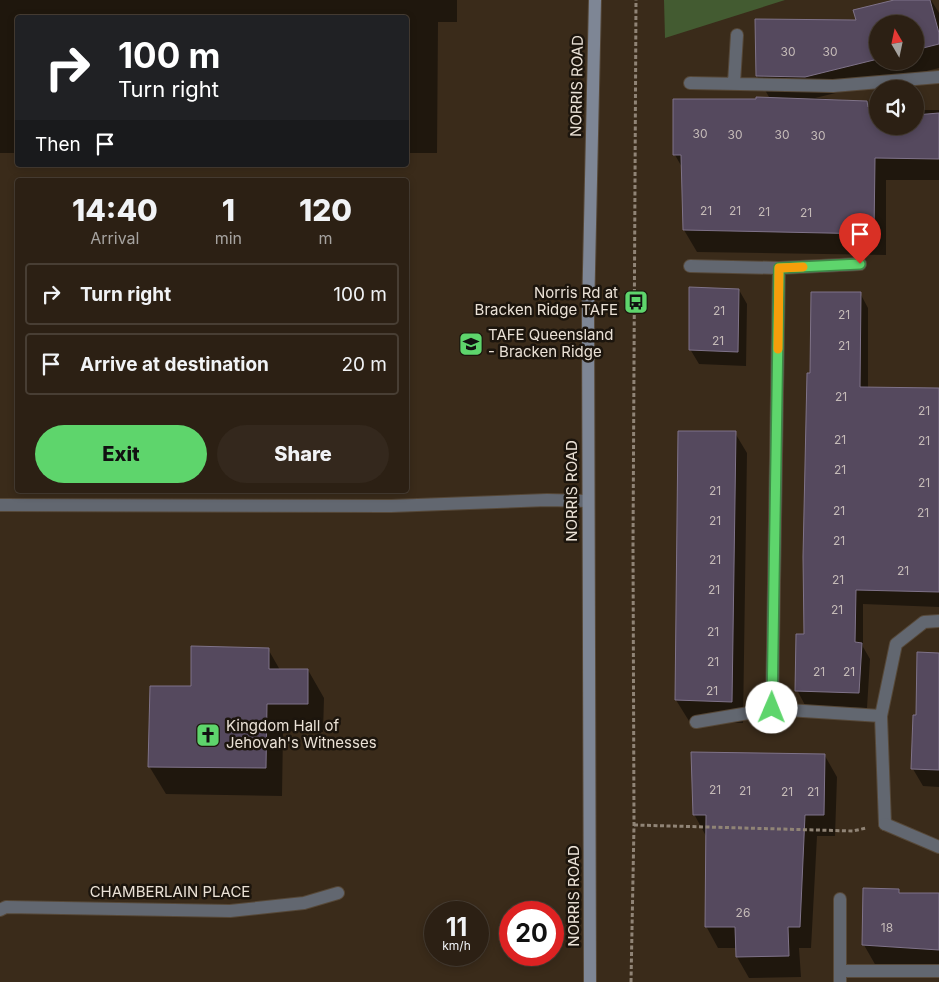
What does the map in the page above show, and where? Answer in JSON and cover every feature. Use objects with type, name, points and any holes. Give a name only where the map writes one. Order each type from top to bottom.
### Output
[{"type":"main road","name":"NORRIS ROAD","points":[[590,982],[588,314],[595,0]]},
{"type":"street","points":[[734,83],[737,35]]},
{"type":"street","points":[[690,83],[833,86],[939,77]]},
{"type":"street","points":[[690,266],[779,268],[860,264]]},
{"type":"street","points":[[772,708],[779,268]]},
{"type":"street","points":[[0,505],[392,506],[547,500],[588,501]]},
{"type":"street","points":[[939,621],[924,622],[896,644],[881,716],[885,824],[939,847]]},
{"type":"street","points":[[696,722],[772,708],[881,716]]},
{"type":"street","name":"CHAMBERLAIN PLACE","points":[[0,910],[6,907],[230,911],[304,903],[338,893]]},
{"type":"street","points":[[840,899],[840,977],[939,972]]},
{"type":"path","points":[[631,982],[634,825],[633,536],[636,0]]},
{"type":"path","points":[[634,825],[853,831],[885,824]]},
{"type":"green space","points":[[664,0],[785,0],[665,38]]},
{"type":"building","points":[[894,0],[930,0],[939,33],[939,44],[924,48],[924,15],[869,15],[869,61],[805,77],[756,76],[755,19],[856,20],[853,10]]},
{"type":"building","points":[[756,97],[867,101],[869,107],[869,135],[924,135],[924,114],[939,113],[939,159],[875,158],[874,234],[683,230],[681,155],[673,155],[673,99],[756,99]]},
{"type":"building","points":[[689,287],[739,289],[738,352],[689,350]]},
{"type":"building","points":[[811,292],[861,292],[860,387],[939,388],[939,592],[856,590],[855,642],[862,643],[859,693],[795,691],[796,634],[804,634],[803,557],[807,373],[810,373]]},
{"type":"building","points":[[678,431],[736,431],[732,702],[675,700]]},
{"type":"building","name":"Kingdom Hall of Jehovah's Witnesses","points":[[191,646],[269,648],[269,669],[308,669],[308,704],[267,704],[266,768],[148,767],[150,686],[191,686]]},
{"type":"building","points":[[917,652],[939,653],[939,770],[911,769],[913,715],[916,715]]},
{"type":"building","points":[[691,752],[825,754],[824,815],[805,815],[800,927],[788,927],[789,956],[736,957],[735,927],[705,927],[706,815],[693,815]]},
{"type":"building","points":[[863,888],[899,889],[899,893],[939,893],[939,950],[862,945]]},
{"type":"slow traffic","points":[[778,349],[779,268],[803,267]]},
{"type":"place","name":"Norris Rd at Bracken Ridge TAFE","points":[[636,302]]},
{"type":"place","name":"TAFE Queensland - Bracken Ridge","points":[[471,344]]},
{"type":"place","name":"Kingdom Hall of Jehovah's Witnesses","points":[[208,735]]},
{"type":"route","points":[[772,708],[779,268],[860,264]]}]
